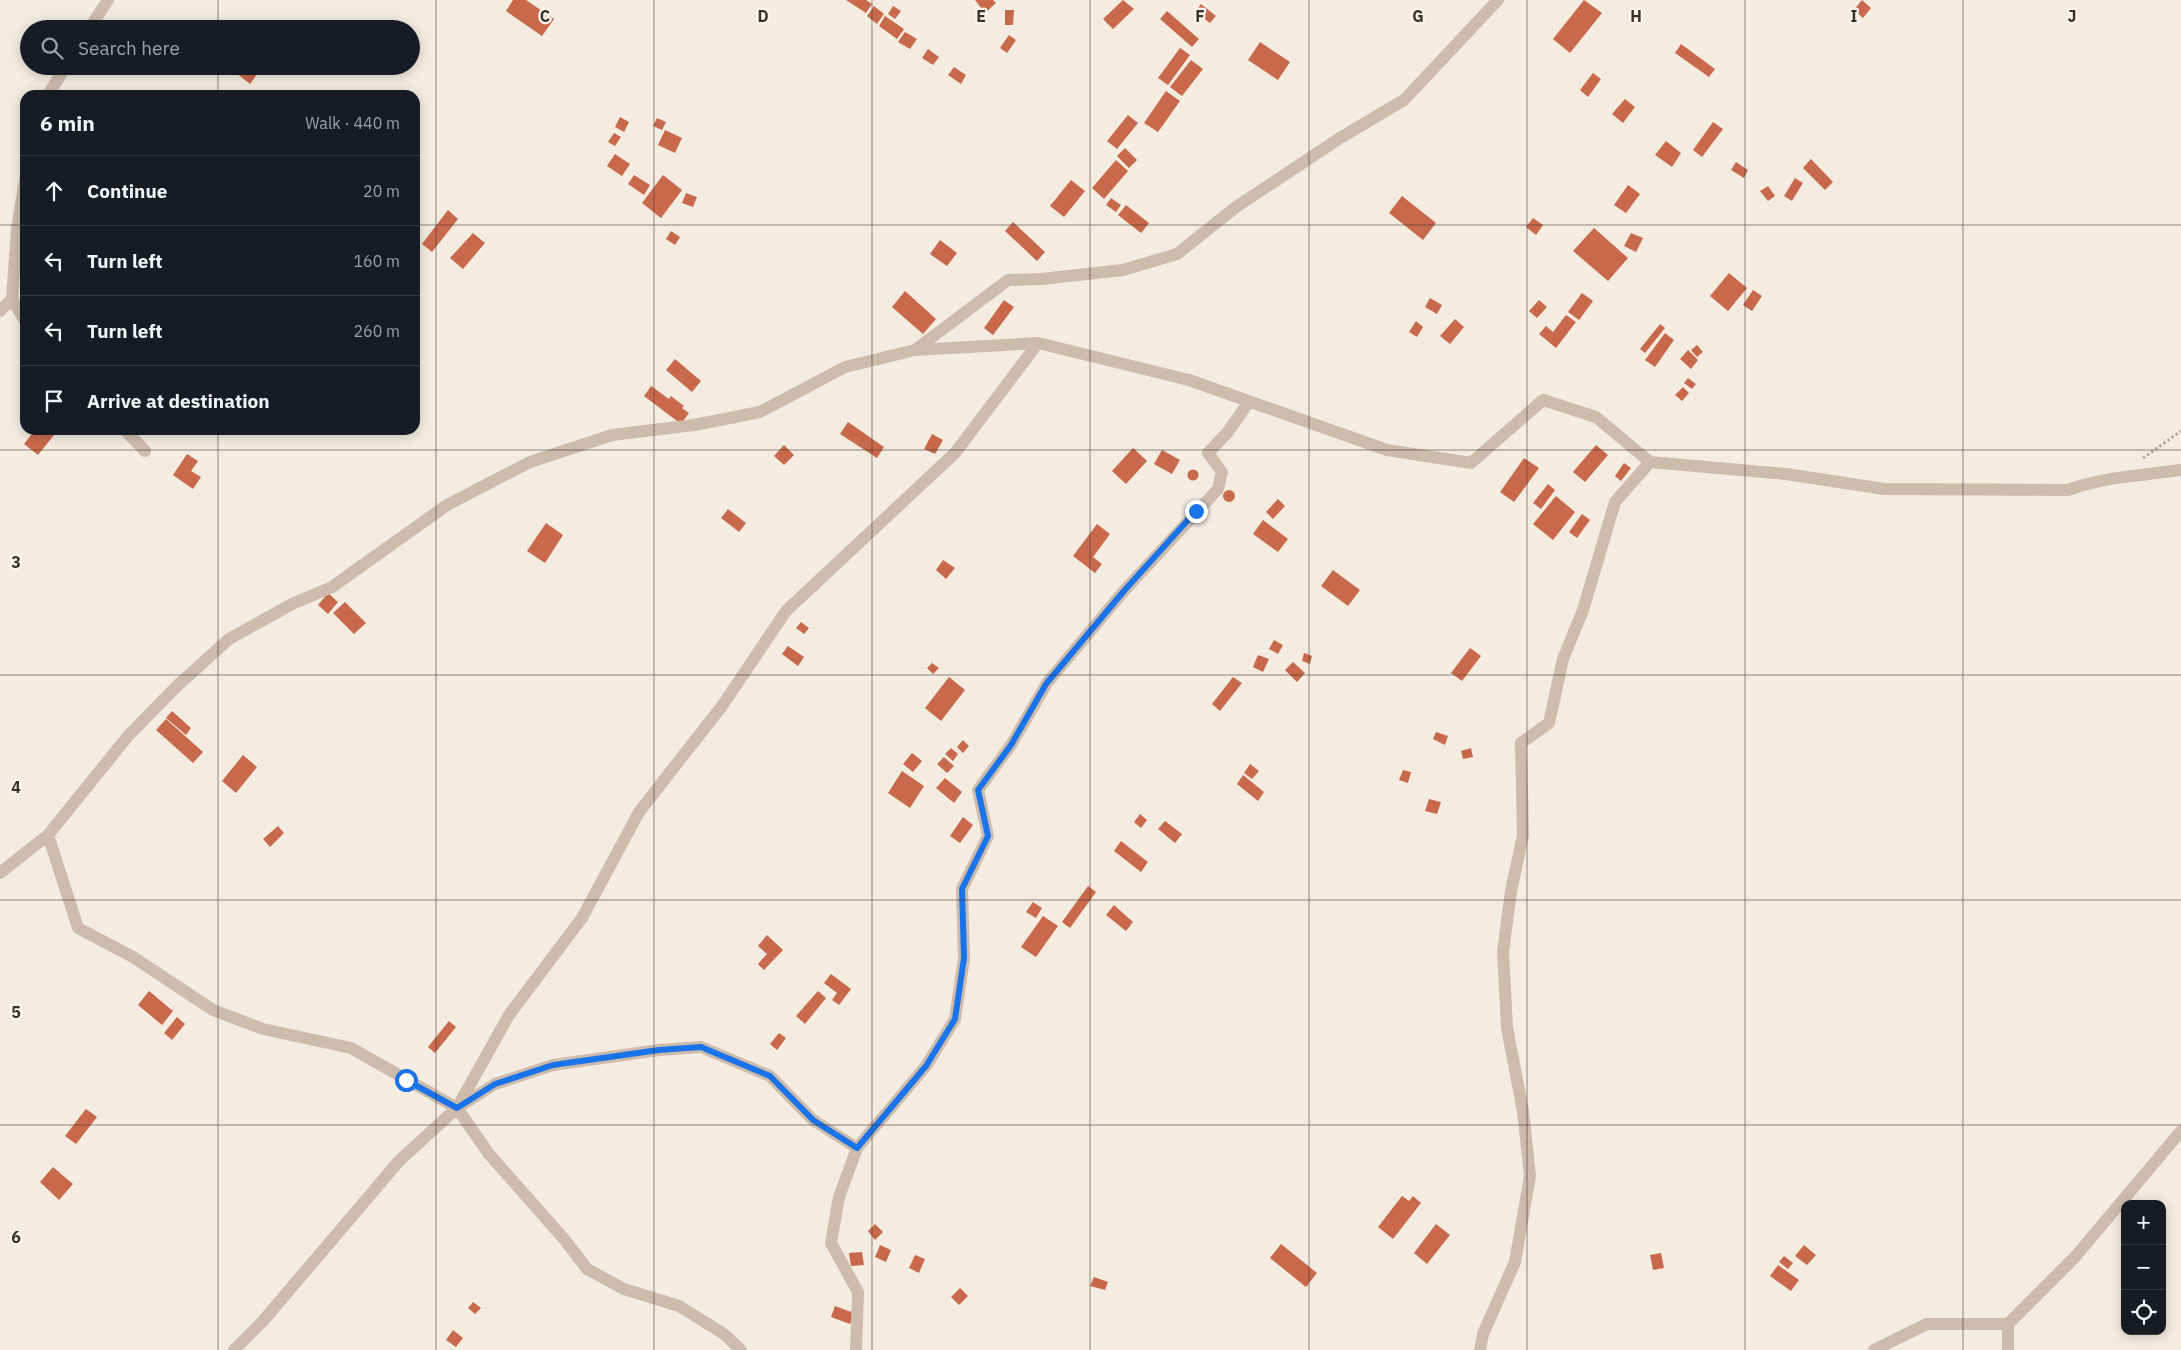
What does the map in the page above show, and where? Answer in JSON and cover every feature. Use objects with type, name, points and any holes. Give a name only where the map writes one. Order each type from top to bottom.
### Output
[{"type":"street","points":[[95,20],[108,0]]},
{"type":"street","points":[[915,350],[1008,280],[1042,279],[1123,270],[1177,254],[1236,207],[1340,138],[1404,100],[1498,0]]},
{"type":"street","points":[[51,90],[60,75]]},
{"type":"street","points":[[20,211],[12,299],[20,312]]},
{"type":"street","points":[[0,311],[12,299]]},
{"type":"street","points":[[457,1108],[509,1015],[582,918],[639,812],[722,706],[786,610],[955,454],[1038,343]]},
{"type":"street","points":[[0,873],[48,835],[128,736],[177,686],[229,639],[292,604],[332,587],[447,506],[530,462],[612,435],[694,425],[760,412],[845,367],[915,350],[1038,343],[1189,380],[1387,450],[1471,463],[1543,400],[1596,417],[1650,462],[1786,474],[1884,489],[2068,490],[2088,483],[2115,478],[2181,470]]},
{"type":"street","points":[[856,1350],[858,1292],[831,1243],[839,1197],[857,1148],[926,1066],[955,1019],[964,958],[962,889],[988,836],[978,790],[1011,745],[1046,684],[1123,592],[1218,488],[1222,472],[1208,453],[1227,433],[1249,402]]},
{"type":"street","points":[[131,435],[145,451]]},
{"type":"street","points":[[1480,1350],[1483,1334],[1515,1262],[1530,1176],[1522,1111],[1507,1028],[1503,952],[1511,891],[1523,835],[1521,743],[1549,723],[1563,658],[1583,610],[1615,502],[1650,462]]},
{"type":"street","points":[[48,835],[78,928],[132,957],[213,1010],[263,1029],[351,1048],[457,1108],[489,1154],[564,1239],[586,1269],[624,1289],[679,1306],[724,1334],[741,1350]]},
{"type":"street","points":[[234,1350],[263,1322],[399,1161],[457,1108],[495,1084],[553,1065],[659,1050],[701,1047],[770,1076],[813,1120],[857,1148]]},
{"type":"street","points":[[1874,1350],[1927,1324],[2008,1324],[2075,1258],[2181,1131]]},
{"type":"street","points":[[2008,1324],[2008,1350]]},
{"type":"path","points":[[2137,462],[2181,431]]},
{"type":"building","points":[[513,0],[526,0],[554,19],[542,36],[506,11]]},
{"type":"building","points":[[846,0],[866,0],[872,4],[866,13]]},
{"type":"building","points":[[975,0],[993,0],[996,3],[985,13]]},
{"type":"building","points":[[1123,0],[1134,9],[1113,29],[1103,19]]},
{"type":"building","points":[[1584,0],[1602,13],[1570,53],[1553,39]]},
{"type":"building","points":[[1862,0],[1871,8],[1863,18],[1854,10]]},
{"type":"building","points":[[1201,4],[1216,16],[1210,23],[1195,12]]},
{"type":"building","points":[[874,6],[884,14],[877,24],[867,16]]},
{"type":"building","points":[[893,6],[901,11],[895,19],[888,14]]},
{"type":"building","points":[[1005,10],[1014,10],[1013,25],[1005,25]]},
{"type":"building","points":[[1167,11],[1199,39],[1192,47],[1160,19]]},
{"type":"building","points":[[885,16],[904,29],[897,39],[879,26]]},
{"type":"building","points":[[905,32],[917,39],[910,49],[898,42]]},
{"type":"building","points":[[1009,35],[1016,40],[1007,53],[1000,48]]},
{"type":"building","points":[[1260,42],[1290,62],[1278,80],[1248,60]]},
{"type":"building","points":[[1681,44],[1715,69],[1709,77],[1675,53]]},
{"type":"building","points":[[1180,48],[1190,55],[1168,85],[1158,78]]},
{"type":"building","points":[[928,49],[939,57],[933,65],[922,58]]},
{"type":"building","points":[[1191,60],[1203,69],[1182,96],[1170,87]]},
{"type":"building","points":[[954,67],[966,75],[961,84],[948,75]]},
{"type":"building","points":[[1593,73],[1601,79],[1588,97],[1580,90]]},
{"type":"building","points":[[239,75],[256,75],[250,84]]},
{"type":"building","points":[[1166,91],[1180,101],[1158,132],[1144,123]]},
{"type":"building","points":[[1625,99],[1635,107],[1623,123],[1612,114]]},
{"type":"building","points":[[1128,115],[1138,123],[1117,149],[1107,141]]},
{"type":"building","points":[[620,117],[629,122],[624,132],[615,127]]},
{"type":"building","points":[[657,118],[666,122],[662,130],[653,126]]},
{"type":"building","points":[[1713,122],[1723,129],[1702,157],[1693,150]]},
{"type":"building","points":[[665,130],[682,138],[675,153],[658,145]]},
{"type":"building","points":[[614,133],[621,137],[615,146],[608,142]]},
{"type":"building","points":[[1666,141],[1681,153],[1672,167],[1655,155]]},
{"type":"building","points":[[1125,148],[1137,160],[1129,168],[1117,156]]},
{"type":"building","points":[[615,154],[630,164],[622,176],[607,166]]},
{"type":"building","points":[[1811,159],[1833,182],[1825,190],[1803,168]]},
{"type":"building","points":[[1116,160],[1128,171],[1104,199],[1092,188]]},
{"type":"building","points":[[1736,162],[1748,170],[1744,178],[1731,170]]},
{"type":"building","points":[[634,175],[650,185],[644,195],[628,184]]},
{"type":"building","points":[[663,175],[682,190],[661,218],[642,203]]},
{"type":"building","points":[[1795,178],[1803,183],[1792,201],[1784,196]]},
{"type":"building","points":[[1071,180],[1085,191],[1064,217],[1050,206]]},
{"type":"building","points":[[1628,185],[1640,194],[1626,213],[1614,205]]},
{"type":"building","points":[[1768,186],[1775,196],[1768,201],[1760,191]]},
{"type":"building","points":[[686,193],[697,197],[693,207],[682,203]]},
{"type":"building","points":[[1402,196],[1436,223],[1423,240],[1389,213]]},
{"type":"building","points":[[1111,198],[1121,205],[1116,212],[1106,205]]},
{"type":"building","points":[[1126,205],[1149,223],[1141,233],[1118,215]]},
{"type":"building","points":[[448,210],[458,219],[432,252],[422,244]]},
{"type":"building","points":[[1533,218],[1543,225],[1536,235],[1526,227]]},
{"type":"building","points":[[1013,222],[1045,252],[1037,261],[1005,231]]},
{"type":"building","points":[[1594,228],[1628,258],[1608,281],[1573,251]]},
{"type":"building","points":[[671,231],[680,237],[675,245],[666,239]]},
{"type":"building","points":[[473,233],[485,243],[463,269],[450,258]]},
{"type":"building","points":[[1631,233],[1643,238],[1636,252],[1624,246]]},
{"type":"building","points":[[940,240],[957,253],[947,266],[930,254]]},
{"type":"building","points":[[1729,273],[1747,288],[1728,311],[1710,296]]},
{"type":"building","points":[[1753,290],[1762,296],[1752,311],[1743,305]]},
{"type":"building","points":[[905,291],[936,319],[923,334],[892,307]]},
{"type":"building","points":[[1582,293],[1593,301],[1579,320],[1568,312]]},
{"type":"building","points":[[1430,298],[1442,305],[1437,314],[1425,307]]},
{"type":"building","points":[[1004,300],[1014,307],[993,335],[984,328]]},
{"type":"building","points":[[1539,300],[1547,307],[1537,318],[1529,311]]},
{"type":"building","points":[[1566,315],[1576,322],[1556,348],[1539,334],[1546,326],[1553,332]]},
{"type":"building","points":[[1455,319],[1464,327],[1450,344],[1440,336]]},
{"type":"building","points":[[1416,321],[1423,327],[1417,337],[1409,332]]},
{"type":"building","points":[[1660,324],[1665,328],[1645,353],[1640,349]]},
{"type":"building","points":[[1665,333],[1674,340],[1655,367],[1645,360]]},
{"type":"building","points":[[1697,345],[1703,352],[1697,357],[1691,350]]},
{"type":"building","points":[[1688,350],[1698,360],[1691,369],[1680,359]]},
{"type":"building","points":[[675,359],[701,381],[692,392],[666,370]]},
{"type":"building","points":[[1688,378],[1696,384],[1692,389],[1684,383]]},
{"type":"building","points":[[651,386],[669,399],[671,396],[684,406],[682,408],[689,413],[681,424],[644,396]]},
{"type":"building","points":[[1683,387],[1689,393],[1682,401],[1675,395]]},
{"type":"building","points":[[848,422],[884,447],[877,458],[840,434]]},
{"type":"building","points":[[932,434],[943,440],[935,454],[924,449]]},
{"type":"building","points":[[31,435],[54,435],[38,455],[24,444]]},
{"type":"building","points":[[784,445],[794,455],[784,465],[774,456]]},
{"type":"building","points":[[1596,445],[1608,455],[1585,482],[1573,472]]},
{"type":"building","points":[[1133,448],[1147,461],[1126,484],[1112,471]]},
{"type":"building","points":[[1162,450],[1180,460],[1172,474],[1154,464]]},
{"type":"building","points":[[187,454],[198,461],[191,471],[201,477],[193,489],[173,475]]},
{"type":"building","points":[[1524,458],[1539,468],[1514,502],[1500,492]]},
{"type":"building","points":[[1624,463],[1631,468],[1621,481],[1615,476]]},
{"type":"building","points":[[1193,469],[1199,475],[1193,481],[1187,475]]},
{"type":"building","points":[[1548,484],[1555,490],[1541,509],[1533,503]]},
{"type":"building","points":[[1227,490],[1231,490],[1235,496],[1231,502],[1227,502],[1223,498],[1223,494]]},
{"type":"building","points":[[1556,496],[1575,512],[1553,540],[1533,524]]},
{"type":"building","points":[[1278,499],[1285,506],[1273,519],[1266,512]]},
{"type":"building","points":[[728,509],[746,523],[739,532],[721,518]]},
{"type":"building","points":[[1582,514],[1590,520],[1577,538],[1569,532]]},
{"type":"building","points":[[1263,520],[1288,539],[1278,552],[1253,534]]},
{"type":"building","points":[[546,523],[563,535],[545,563],[527,551]]},
{"type":"building","points":[[1097,524],[1110,534],[1093,557],[1102,564],[1095,573],[1073,556]]},
{"type":"building","points":[[943,560],[955,568],[946,579],[936,570]]},
{"type":"building","points":[[1333,570],[1360,590],[1348,606],[1321,586]]},
{"type":"building","points":[[328,593],[338,602],[328,614],[318,605]]},
{"type":"building","points":[[345,602],[366,623],[354,634],[333,613]]},
{"type":"building","points":[[801,622],[809,628],[804,634],[796,628]]},
{"type":"building","points":[[1274,640],[1283,645],[1278,654],[1269,649]]},
{"type":"building","points":[[788,646],[804,657],[798,666],[782,654]]},
{"type":"building","points":[[1470,648],[1481,656],[1462,681],[1451,673]]},
{"type":"building","points":[[1304,653],[1312,656],[1310,664],[1302,661]]},
{"type":"building","points":[[1258,655],[1269,659],[1263,672],[1253,667]]},
{"type":"building","points":[[1293,662],[1305,673],[1297,682],[1285,670]]},
{"type":"building","points":[[932,663],[939,668],[933,674],[927,668]]},
{"type":"building","points":[[949,677],[965,690],[941,721],[925,708]]},
{"type":"building","points":[[1233,677],[1242,683],[1220,711],[1212,704]]},
{"type":"building","points":[[172,711],[191,728],[186,735],[166,718]]},
{"type":"building","points":[[166,719],[203,752],[193,763],[156,730]]},
{"type":"building","points":[[1436,732],[1448,736],[1445,745],[1433,739]]},
{"type":"building","points":[[963,740],[969,746],[963,753],[957,747]]},
{"type":"building","points":[[951,748],[958,754],[953,761],[945,754]]},
{"type":"building","points":[[1471,748],[1473,757],[1463,759],[1461,751]]},
{"type":"building","points":[[912,753],[922,761],[913,772],[903,764]]},
{"type":"building","points":[[243,755],[257,767],[236,793],[222,781]]},
{"type":"building","points":[[944,757],[954,766],[947,773],[937,764]]},
{"type":"building","points":[[1250,764],[1259,771],[1252,779],[1244,773]]},
{"type":"building","points":[[1403,770],[1411,772],[1408,783],[1399,780]]},
{"type":"building","points":[[902,771],[924,786],[910,808],[888,793]]},
{"type":"building","points":[[1243,775],[1264,792],[1258,801],[1237,784]]},
{"type":"building","points":[[945,778],[962,792],[954,803],[936,788]]},
{"type":"building","points":[[1429,799],[1441,802],[1437,814],[1425,811]]},
{"type":"building","points":[[1140,814],[1147,820],[1141,828],[1134,822]]},
{"type":"building","points":[[963,817],[973,825],[960,843],[950,836]]},
{"type":"building","points":[[1165,821],[1182,834],[1175,843],[1158,829]]},
{"type":"building","points":[[278,826],[284,833],[270,847],[263,839]]},
{"type":"building","points":[[1121,841],[1148,862],[1141,872],[1114,851]]},
{"type":"building","points":[[1088,886],[1096,892],[1070,928],[1062,922]]},
{"type":"building","points":[[1033,902],[1042,908],[1036,918],[1026,912]]},
{"type":"building","points":[[1114,905],[1133,922],[1126,931],[1106,915]]},
{"type":"building","points":[[1043,916],[1058,926],[1036,957],[1021,947]]},
{"type":"building","points":[[767,935],[783,950],[764,970],[758,964],[767,954],[758,946]]},
{"type":"building","points":[[831,974],[851,989],[839,1005],[832,1000],[837,993],[824,983]]},
{"type":"building","points":[[149,991],[173,1011],[162,1025],[138,1005]]},
{"type":"building","points":[[818,991],[826,998],[805,1024],[796,1016]]},
{"type":"building","points":[[177,1017],[185,1024],[172,1040],[164,1033]]},
{"type":"building","points":[[449,1021],[456,1027],[435,1053],[428,1047]]},
{"type":"building","points":[[779,1033],[786,1038],[777,1050],[770,1044]]},
{"type":"building","points":[[86,1109],[97,1117],[76,1144],[65,1136]]},
{"type":"building","points":[[53,1167],[73,1184],[59,1200],[40,1182]]},
{"type":"building","points":[[1402,1196],[1409,1201],[1413,1196],[1421,1203],[1393,1239],[1378,1227]]},
{"type":"building","points":[[875,1224],[883,1232],[875,1240],[868,1231]]},
{"type":"building","points":[[1436,1224],[1450,1235],[1427,1264],[1414,1253]]},
{"type":"building","points":[[1281,1244],[1317,1273],[1306,1287],[1270,1258]]},
{"type":"building","points":[[880,1245],[891,1250],[886,1262],[875,1257]]},
{"type":"building","points":[[1804,1245],[1816,1255],[1807,1265],[1795,1256]]},
{"type":"building","points":[[862,1252],[864,1265],[851,1266],[849,1253]]},
{"type":"building","points":[[1661,1253],[1664,1268],[1653,1270],[1650,1255]]},
{"type":"building","points":[[915,1255],[925,1259],[919,1273],[909,1268]]},
{"type":"building","points":[[1784,1256],[1793,1263],[1788,1269],[1779,1262]]},
{"type":"building","points":[[1778,1265],[1799,1280],[1791,1291],[1770,1276]]},
{"type":"building","points":[[1094,1277],[1108,1282],[1105,1290],[1090,1286]]},
{"type":"building","points":[[960,1288],[968,1296],[959,1305],[951,1297]]},
{"type":"building","points":[[473,1302],[481,1308],[475,1314],[468,1308]]},
{"type":"building","points":[[835,1306],[854,1313],[850,1324],[831,1317]]},
{"type":"building","points":[[453,1330],[463,1338],[456,1347],[446,1340]]},
{"type":"route","points":[[406,1080],[457,1108],[495,1084],[553,1065],[659,1050],[701,1047],[770,1076],[813,1120],[857,1148],[926,1066],[955,1019],[964,958],[962,889],[988,836],[978,790],[1011,745],[1046,684],[1074,654],[1123,592],[1196,511]]}]
